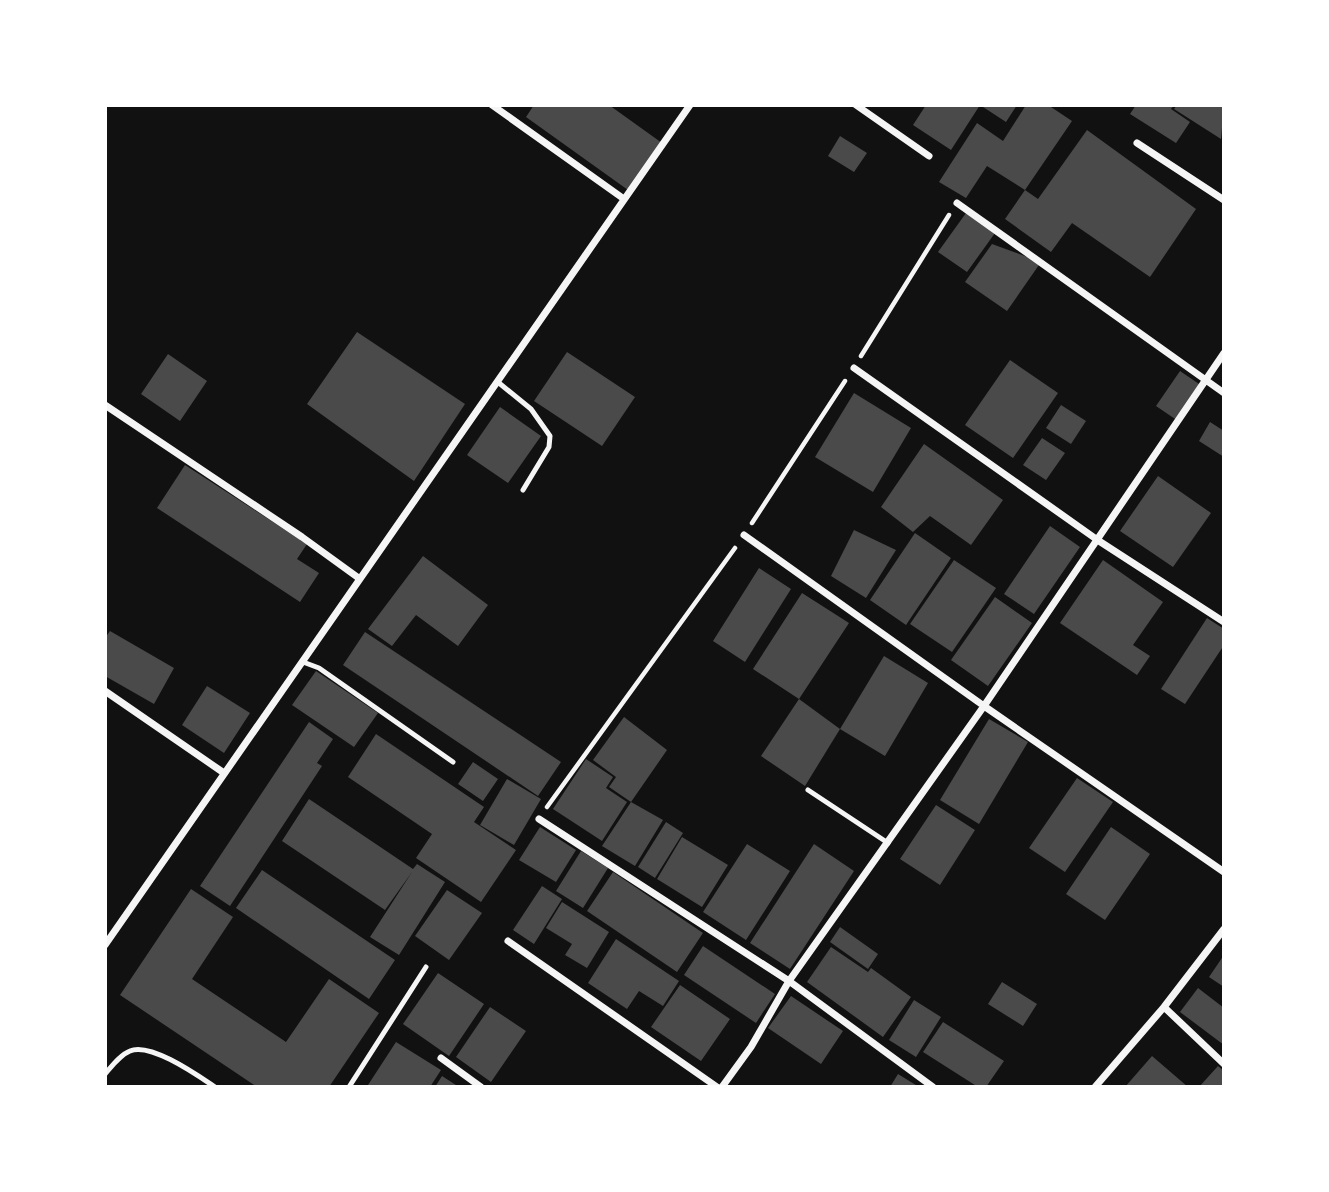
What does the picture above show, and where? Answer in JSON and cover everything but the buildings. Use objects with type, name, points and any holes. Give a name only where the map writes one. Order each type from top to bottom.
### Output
[{"type":"street","points":[[492,105],[624,200]]},
{"type":"street","points":[[105,945],[499,383],[690,105]]},
{"type":"street","points":[[856,105],[929,156]]},
{"type":"street","points":[[1137,143],[1224,200]]},
{"type":"street","points":[[957,203],[1224,393]]},
{"type":"street","points":[[722,1087],[751,1047],[789,981],[1099,541],[1224,353]]},
{"type":"street","points":[[854,368],[1099,541],[1224,622]]},
{"type":"street","points":[[105,405],[360,579]]},
{"type":"street","points":[[744,535],[1224,872]]},
{"type":"street","points":[[105,691],[224,773]]},
{"type":"street","points":[[539,819],[789,981],[933,1087]]},
{"type":"street","points":[[1095,1087],[1164,1007],[1224,929]]},
{"type":"street","points":[[508,941],[717,1087]]},
{"type":"street","points":[[1164,1007],[1224,1064]]},
{"type":"street","points":[[441,1058],[481,1087]]},
{"type":"lane","points":[[499,383],[531,408],[550,436],[549,447],[523,490]]},
{"type":"lane","points":[[303,662],[319,668],[453,762]]},
{"type":"lane","points":[[808,790],[888,843]]},
{"type":"lane","points":[[349,1087],[426,967]]},
{"type":"lane","points":[[105,1074],[129,1051],[141,1048],[156,1053],[215,1087]]},
{"type":"path","points":[[539,819],[744,535],[854,368],[957,203]]}]
